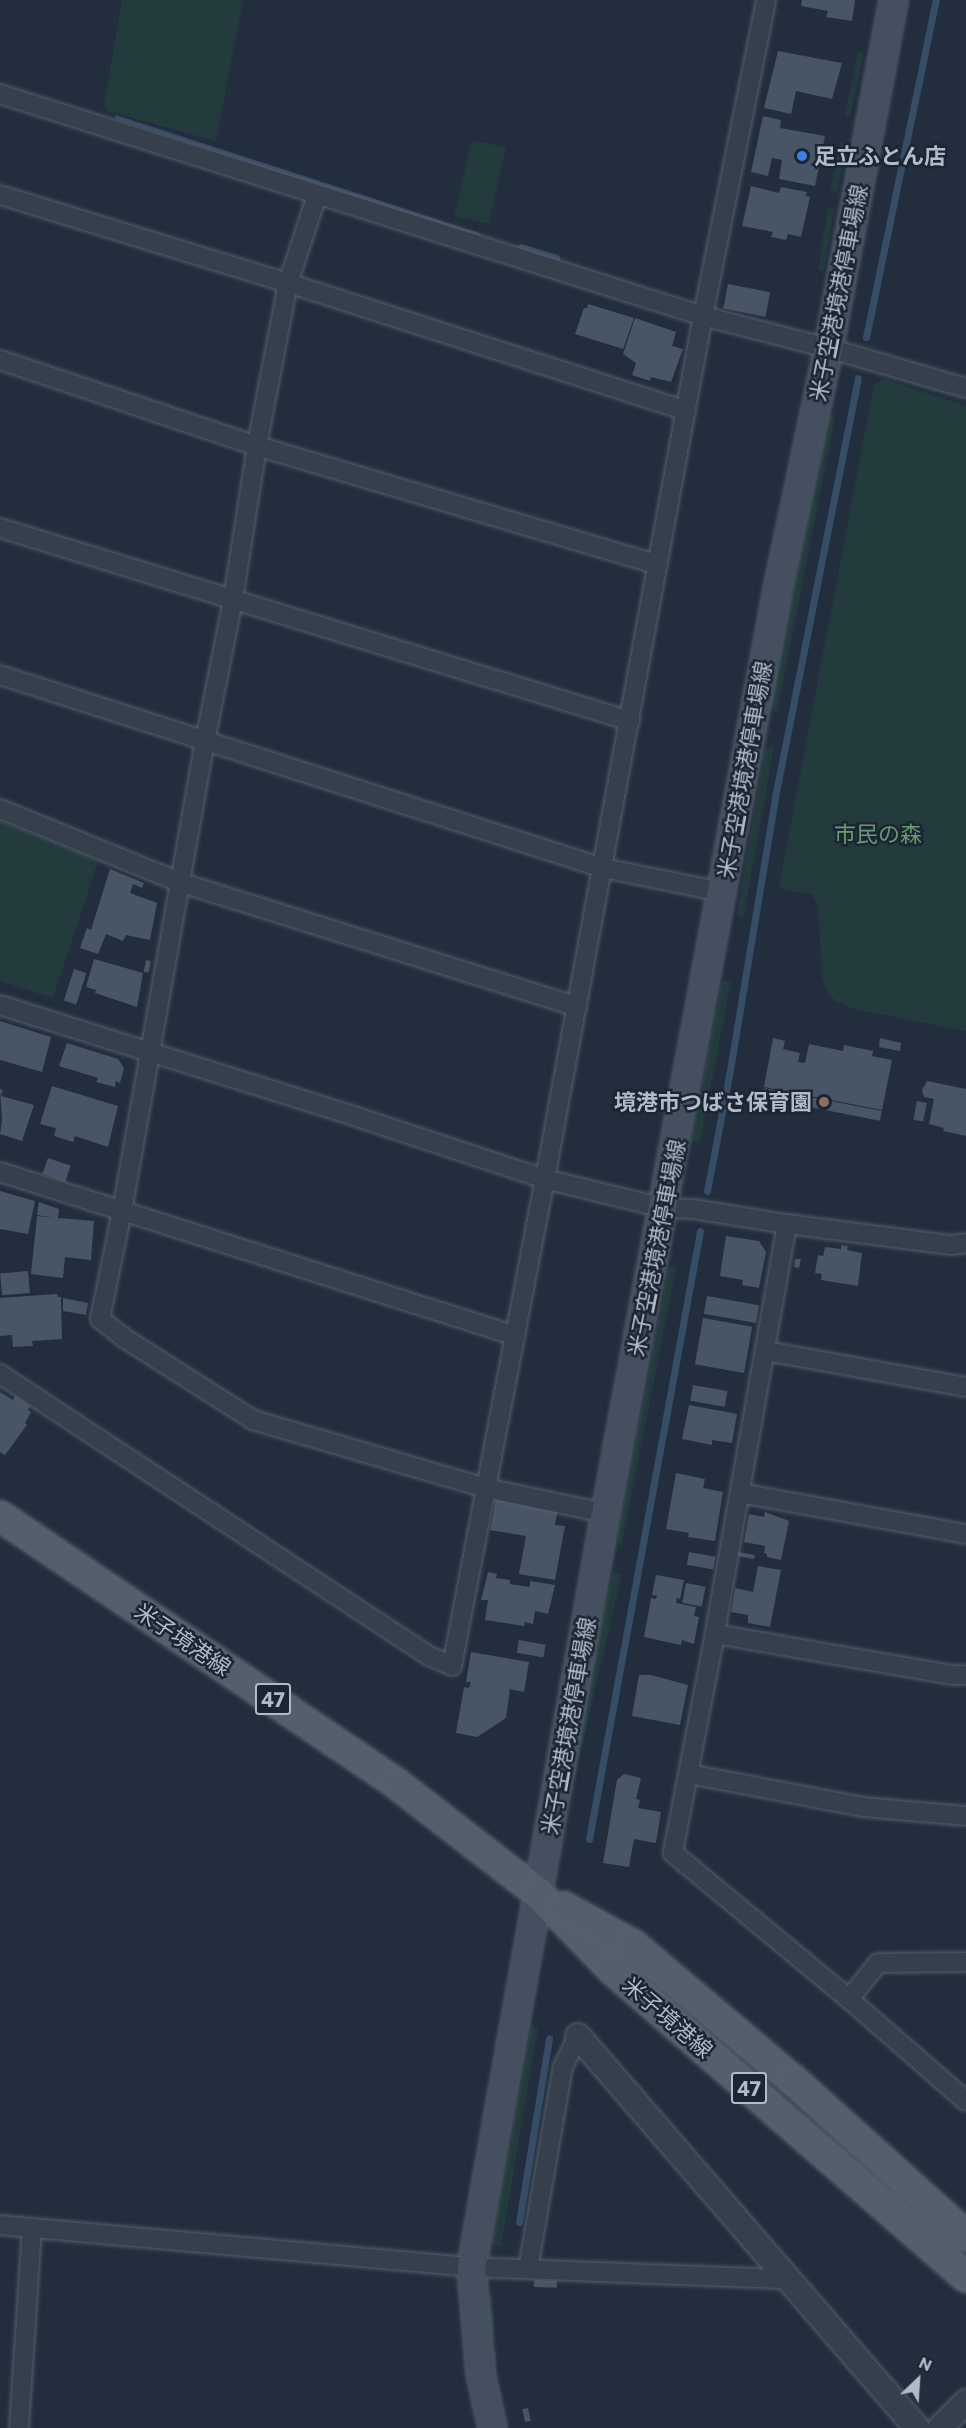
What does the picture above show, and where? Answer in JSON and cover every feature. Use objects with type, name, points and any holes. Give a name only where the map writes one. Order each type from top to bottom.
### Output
[{"type":"main road","name":"米子空港境港停車場線","points":[[492,2428],[480,2372],[471,2267],[605,1513],[778,585],[828,348],[893,0]]},
{"type":"main road","name":"米子境港線","points":[[0,1516],[397,1785],[538,1893],[613,1970],[966,2277]]},
{"type":"main road","name":"米子境港線","points":[[538,1893],[633,1945],[793,2080],[966,2236]]},
{"type":"street","points":[[0,1374],[429,1656],[452,1666],[516,1336],[703,316],[766,0]]},
{"type":"street","points":[[0,94],[703,316],[966,387]]},
{"type":"street","points":[[0,195],[288,283],[686,411]]},
{"type":"street","points":[[317,195],[288,283],[257,446],[233,600],[179,882],[122,1211],[100,1319],[124,1338],[253,1420],[485,1488],[605,1513]]},
{"type":"street","points":[[0,360],[257,446],[658,565]]},
{"type":"street","points":[[0,528],[630,721]]},
{"type":"street","points":[[0,675],[603,868],[722,891]]},
{"type":"street","points":[[0,809],[179,882],[577,1006]]},
{"type":"street","points":[[0,1005],[342,1112],[545,1179],[663,1208],[693,1209],[787,1224],[952,1245],[966,1243]]},
{"type":"street","points":[[0,1172],[516,1336]]},
{"type":"street","points":[[787,1224],[715,1634],[673,1853],[849,1999],[966,2102]]},
{"type":"street","points":[[766,1351],[966,1387]]},
{"type":"street","points":[[740,1493],[966,1533]]},
{"type":"street","points":[[715,1634],[952,1675],[966,1674]]},
{"type":"street","points":[[689,1774],[864,1807],[966,1816]]},
{"type":"street","points":[[849,1999],[878,1963],[966,1962]]},
{"type":"street","points":[[528,2269],[563,2067],[578,2036],[917,2428]]},
{"type":"street","points":[[0,2225],[471,2267],[786,2279]]},
{"type":"street","points":[[20,2428],[32,2228]]},
{"type":"street","points":[[940,2428],[966,2402]]},
{"type":"green space","points":[[122,0],[243,0],[216,141],[108,111],[104,105]]},
{"type":"green space","points":[[858,52],[864,53],[850,117],[845,115]]},
{"type":"green space","points":[[472,140],[506,148],[489,224],[454,216]]},
{"type":"green space","points":[[841,141],[847,143],[837,192],[830,190]]},
{"type":"green space","points":[[828,207],[834,208],[824,271],[818,270]]},
{"type":"green space","name":"市民の森","points":[[884,379],[966,406],[966,1031],[854,1009],[837,1002],[828,994],[822,977],[818,904],[812,894],[789,891],[779,886],[874,385]]},
{"type":"green space","points":[[836,413],[777,714],[770,704],[829,416]]},
{"type":"green space","points":[[774,747],[743,920],[737,914],[765,748]]},
{"type":"green space","points":[[0,821],[98,861],[53,998],[0,981]]},
{"type":"green space","points":[[722,980],[731,982],[700,1143],[691,1141]]},
{"type":"green space","points":[[669,1266],[676,1267],[621,1550],[617,1538]]},
{"type":"green space","points":[[613,1572],[622,1574],[570,1797],[561,1795]]},
{"type":"green space","points":[[531,2026],[538,2028],[501,2247],[491,2244]]},
{"type":"green space","points":[[487,2296],[493,2296],[495,2339],[490,2341]]},
{"type":"green space","points":[[489,2351],[496,2351],[496,2404],[489,2404]]},
{"type":"water","points":[[116,115],[481,234],[480,237],[115,119]]},
{"type":"building","points":[[802,0],[855,0],[852,21],[826,17],[828,11],[801,6]]},
{"type":"building","points":[[778,51],[842,63],[832,99],[796,91],[791,114],[764,108]]},
{"type":"building","points":[[763,116],[781,120],[780,128],[825,136],[815,186],[779,179],[782,160],[772,158],[768,176],[751,172]]},
{"type":"building","points":[[751,186],[779,193],[781,187],[807,192],[806,196],[810,197],[801,237],[788,234],[786,240],[771,237],[773,232],[742,226]]},
{"type":"building","points":[[728,284],[770,292],[765,317],[723,309]]},
{"type":"building","points":[[588,304],[634,318],[623,349],[575,334],[584,308],[587,308]]},
{"type":"building","points":[[635,318],[676,332],[672,346],[683,349],[671,382],[651,377],[650,381],[632,375],[636,363],[623,354]]},
{"type":"building","points":[[110,869],[144,883],[142,888],[133,884],[130,893],[157,903],[150,940],[126,935],[123,941],[106,934],[98,954],[80,948],[87,928],[91,930]]},
{"type":"building","points":[[94,959],[143,973],[137,1007],[95,993],[96,990],[86,987]]},
{"type":"building","points":[[146,960],[151,961],[149,973],[144,972]]},
{"type":"building","points":[[74,969],[86,973],[76,1004],[64,1000]]},
{"type":"building","points":[[0,1021],[51,1037],[42,1072],[0,1060]]},
{"type":"building","points":[[773,1038],[785,1041],[783,1049],[800,1053],[798,1062],[805,1063],[809,1044],[843,1051],[844,1045],[873,1051],[872,1056],[892,1060],[882,1110],[764,1087]]},
{"type":"building","points":[[880,1038],[901,1043],[900,1051],[879,1047]]},
{"type":"building","points":[[67,1043],[118,1059],[124,1068],[120,1083],[116,1081],[115,1087],[96,1082],[98,1078],[59,1066]]},
{"type":"building","points":[[927,1081],[966,1089],[966,1136],[943,1131],[944,1128],[929,1124],[934,1099],[924,1097],[922,1090]]},
{"type":"building","points":[[52,1086],[118,1106],[108,1147],[75,1136],[73,1142],[54,1136],[56,1128],[40,1124]]},
{"type":"building","points":[[764,1088],[882,1111],[880,1121],[762,1098]]},
{"type":"building","points":[[0,1089],[3,1090],[1,1096],[34,1105],[22,1141],[0,1134],[2,1121]]},
{"type":"building","points":[[917,1101],[927,1103],[923,1122],[913,1120]]},
{"type":"building","points":[[48,1158],[71,1166],[65,1182],[42,1174]]},
{"type":"building","points":[[0,1191],[35,1201],[28,1234],[0,1229]]},
{"type":"building","points":[[39,1202],[59,1209],[58,1218],[94,1221],[91,1260],[65,1257],[63,1278],[31,1274],[37,1216],[55,1218],[37,1215]]},
{"type":"building","points":[[726,1236],[759,1241],[766,1252],[759,1288],[742,1285],[743,1280],[720,1276]]},
{"type":"building","points":[[841,1245],[848,1246],[847,1250],[862,1253],[858,1286],[821,1280],[822,1274],[815,1273],[818,1255],[823,1256],[825,1247],[841,1249]]},
{"type":"building","points":[[795,1259],[801,1259],[799,1268],[794,1267]]},
{"type":"building","points":[[28,1271],[30,1293],[2,1295],[0,1273]]},
{"type":"building","points":[[57,1294],[61,1297],[62,1339],[32,1341],[33,1346],[13,1347],[12,1335],[0,1336],[0,1298]]},
{"type":"building","points":[[707,1296],[759,1305],[756,1323],[704,1314]]},
{"type":"building","points":[[63,1298],[88,1303],[86,1315],[63,1311]]},
{"type":"building","points":[[703,1318],[752,1327],[744,1373],[695,1364]]},
{"type":"building","points":[[693,1385],[727,1391],[725,1407],[690,1401]]},
{"type":"building","points":[[0,1392],[13,1400],[15,1396],[30,1406],[28,1410],[31,1412],[25,1423],[27,1425],[5,1455],[0,1452]]},
{"type":"building","points":[[689,1405],[737,1414],[732,1443],[712,1440],[712,1445],[682,1439]]},
{"type":"building","points":[[676,1473],[705,1479],[703,1488],[723,1492],[715,1541],[688,1537],[689,1533],[666,1529]]},
{"type":"building","points":[[496,1498],[558,1509],[555,1525],[565,1526],[555,1580],[519,1574],[526,1536],[490,1530]]},
{"type":"building","points":[[765,1512],[789,1521],[781,1560],[767,1557],[764,1553],[765,1546],[744,1542],[749,1514],[764,1517]]},
{"type":"building","points":[[689,1552],[716,1557],[713,1569],[687,1565]]},
{"type":"building","points":[[738,1552],[755,1555],[754,1559],[737,1556]]},
{"type":"building","points":[[758,1566],[781,1570],[770,1627],[748,1623],[748,1615],[731,1612],[735,1588],[753,1592]]},
{"type":"building","points":[[488,1572],[497,1574],[496,1578],[510,1580],[510,1584],[530,1587],[530,1581],[555,1585],[548,1614],[535,1611],[533,1624],[525,1622],[524,1626],[485,1620],[488,1600],[481,1600]]},
{"type":"building","points":[[656,1575],[684,1580],[680,1599],[677,1598],[676,1603],[696,1607],[694,1616],[699,1617],[694,1644],[682,1640],[681,1645],[644,1637],[651,1598],[656,1599],[657,1596],[652,1595]]},
{"type":"building","points":[[686,1583],[706,1587],[702,1606],[682,1603]]},
{"type":"building","points":[[519,1640],[546,1645],[543,1657],[517,1653]]},
{"type":"building","points":[[471,1652],[529,1662],[524,1692],[510,1689],[506,1718],[477,1737],[456,1733],[464,1687],[469,1688],[471,1682],[466,1682]]},
{"type":"building","points":[[639,1675],[651,1675],[688,1685],[680,1725],[632,1716]]},
{"type":"building","points":[[624,1774],[641,1778],[636,1799],[640,1800],[638,1808],[661,1812],[656,1843],[634,1839],[629,1867],[603,1863],[617,1780]]},
{"type":"building","points":[[534,2280],[557,2281],[557,2288],[534,2287]]},
{"type":"building","points":[[528,2408],[531,2421],[525,2422],[522,2409]]},
{"type":"waterway","points":[[866,337],[936,0]]},
{"type":"waterway","points":[[521,247],[556,258]]},
{"type":"waterway","points":[[707,1191],[729,1076],[775,797],[858,378]]},
{"type":"waterway","points":[[589,1839],[700,1231]]},
{"type":"waterway","points":[[519,2222],[549,2038]]},
{"type":"place","name":"足立ふとん店","points":[[802,156]]},
{"type":"place","name":"境港市つばさ保育園","points":[[824,1102]]}]
